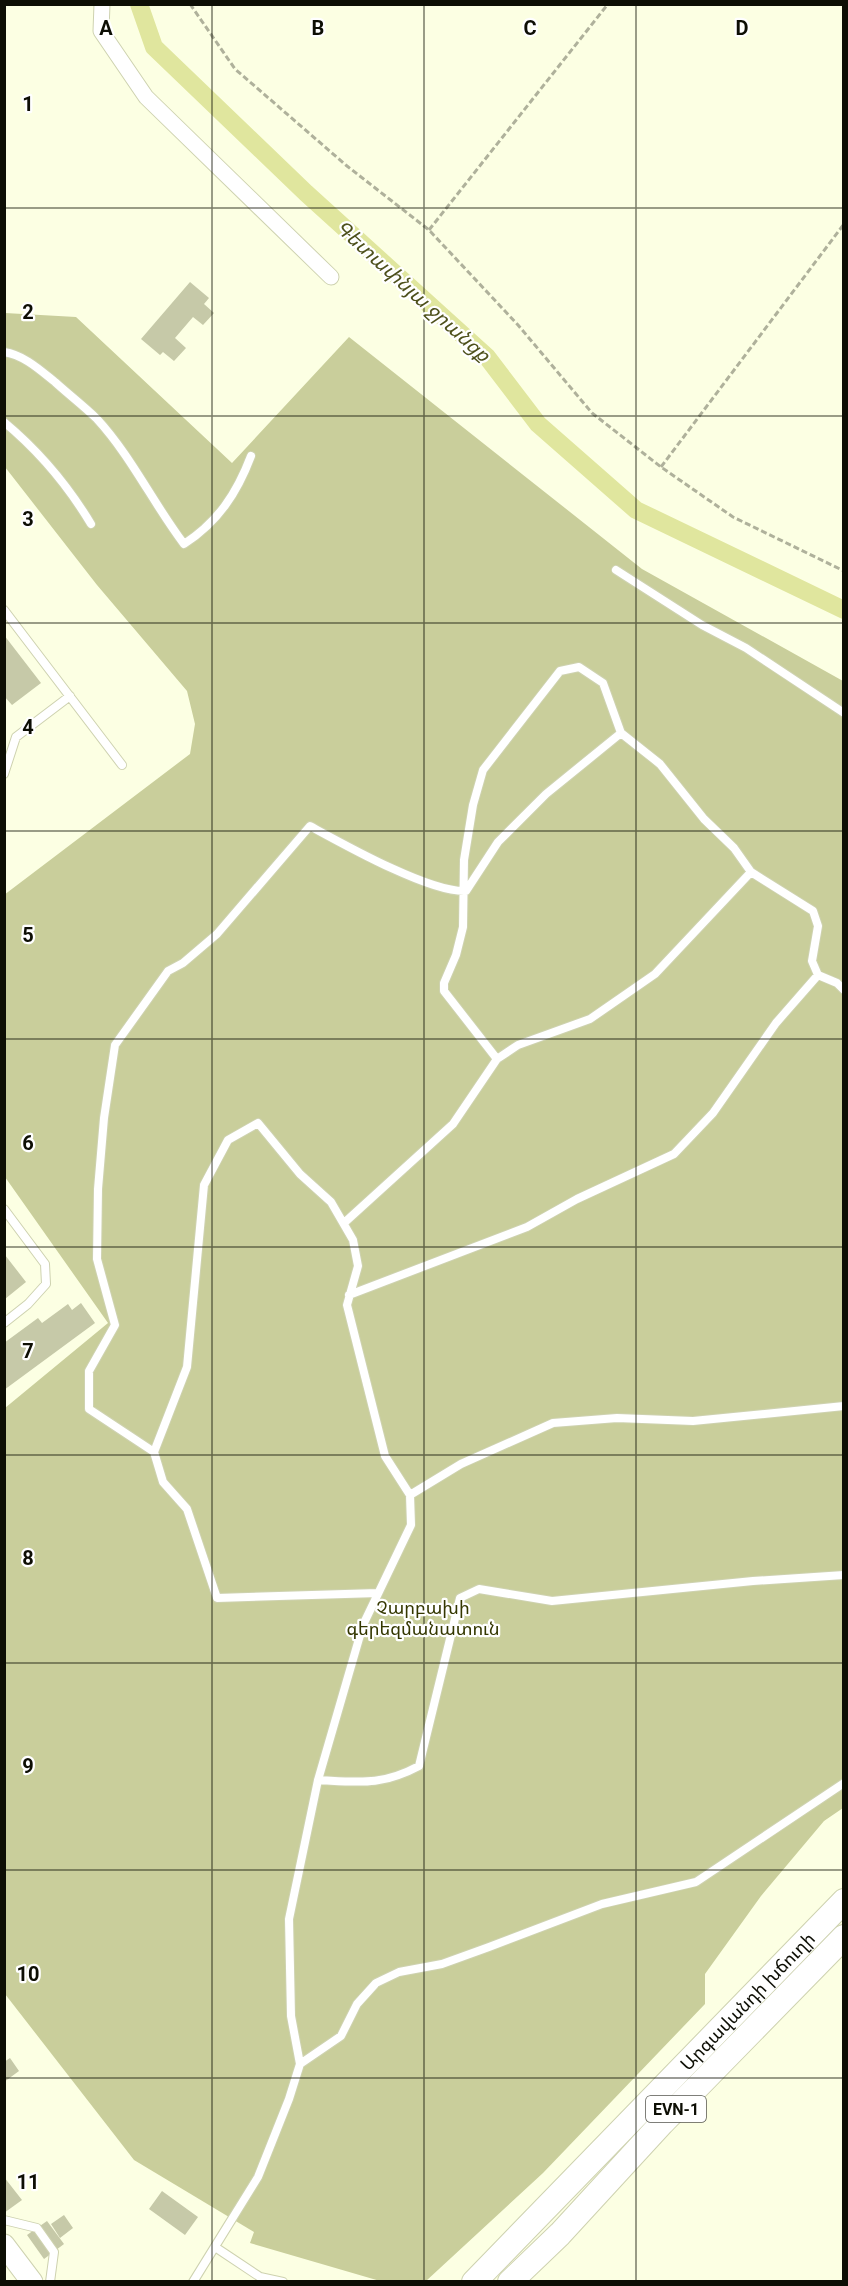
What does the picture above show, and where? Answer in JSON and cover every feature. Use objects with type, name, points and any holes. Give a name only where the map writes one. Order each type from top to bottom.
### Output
[{"type":"highway","name":"Արգավանդի խճուղի","points":[[474,2282],[843,1901]]},
{"type":"highway","name":"Արգավանդի խճուղի","points":[[510,2282],[560,2234],[662,2123],[843,1937]]},
{"type":"main road","points":[[4,2245],[32,2282]]},
{"type":"main road","points":[[4,2263],[19,2282]]},
{"type":"street","points":[[102,4],[101,31],[146,97],[331,277]]},
{"type":"lane","points":[[4,352],[16,353],[96,418],[128,458],[161,514],[183,544],[200,533],[229,502],[239,487],[251,456]]},
{"type":"lane","points":[[4,422],[36,448],[72,493],[91,524]]},
{"type":"lane","points":[[616,570],[702,625],[746,648],[843,713]]},
{"type":"lane","points":[[4,610],[122,765]]},
{"type":"lane","points":[[497,1059],[444,991],[444,983],[456,955],[463,927],[462,892],[468,836],[483,770],[560,671],[579,667],[603,682],[621,734],[660,764],[704,819],[734,848],[751,872],[813,911],[818,926],[812,961],[818,975],[837,983],[843,990]]},
{"type":"lane","points":[[4,774],[16,737],[70,696]]},
{"type":"lane","points":[[154,1452],[89,1408],[89,1371],[115,1325],[97,1259],[98,1189],[104,1118],[115,1045],[168,971],[183,963],[217,934],[310,826],[368,857],[431,884],[466,891],[498,842],[546,794],[621,734]]},
{"type":"lane","points":[[344,1223],[453,1124],[497,1059],[518,1046],[590,1019],[655,974],[751,872]]},
{"type":"lane","points":[[349,1295],[526,1227],[577,1199],[674,1154],[713,1113],[776,1023],[818,975]]},
{"type":"lane","points":[[193,2282],[258,2177],[289,2099],[300,2064],[291,2016],[289,1919],[318,1780],[363,1625],[411,1525],[410,1495],[385,1456],[347,1305],[358,1266],[353,1240],[332,1202],[300,1174],[258,1123],[228,1140],[204,1185],[187,1367],[154,1452],[163,1482],[187,1509],[217,1598],[378,1593]]},
{"type":"lane","points":[[4,1209],[45,1264],[46,1284],[28,1304],[4,1323]]},
{"type":"lane","points":[[410,1495],[461,1464],[553,1423],[617,1418],[693,1420],[843,1406]]},
{"type":"lane","points":[[318,1780],[371,1782],[397,1778],[418,1766],[460,1598],[479,1589],[552,1601],[753,1581],[843,1575]]},
{"type":"lane","points":[[300,2064],[341,2036],[357,2004],[376,1983],[399,1972],[442,1964],[602,1904],[696,1882],[843,1783]]},
{"type":"lane","points":[[4,2220],[37,2228],[54,2252],[50,2282]]},
{"type":"lane","points":[[215,2247],[260,2277],[283,2282]]},
{"type":"path","points":[[190,4],[235,69],[347,166],[429,230],[518,325],[592,413],[661,467],[733,517],[843,571]]},
{"type":"path","points":[[429,230],[608,4]]},
{"type":"path","points":[[661,467],[843,224]]},
{"type":"green space","name":"Չարբախի գերեզմանատուն","points":[[5,313],[76,317],[232,463],[349,337],[642,569],[843,681],[843,1808],[824,1821],[761,1896],[705,1974],[705,2004],[543,2173],[426,2281],[380,2281],[250,2243],[254,2232],[134,2160],[5,1994],[5,1408],[108,1323],[5,1177],[4,895],[190,754],[195,724],[187,691],[97,585],[5,467]]},
{"type":"building","points":[[190,282],[209,298],[204,304],[214,313],[203,325],[193,317],[175,338],[186,348],[174,361],[163,352],[160,355],[141,339]]},
{"type":"building","points":[[4,635],[41,683],[12,705],[4,696]]},
{"type":"building","points":[[5,1255],[26,1282],[5,1299]]},
{"type":"building","points":[[81,1303],[95,1323],[4,1390],[4,1343],[38,1318],[42,1323],[68,1304],[72,1310]]},
{"type":"building","points":[[10,2058],[19,2071],[4,2082],[4,2062]]},
{"type":"building","points":[[4,2177],[22,2200],[4,2213]]},
{"type":"building","points":[[162,2191],[198,2217],[185,2235],[149,2209]]},
{"type":"building","points":[[64,2215],[73,2228],[60,2238],[51,2224]]},
{"type":"building","points":[[47,2221],[64,2244],[44,2259],[27,2235]]},
{"type":"waterway","name":"Գետափնյա ջրանցք","points":[[139,4],[154,47],[306,193],[487,357],[538,424],[636,510],[844,610]]}]
